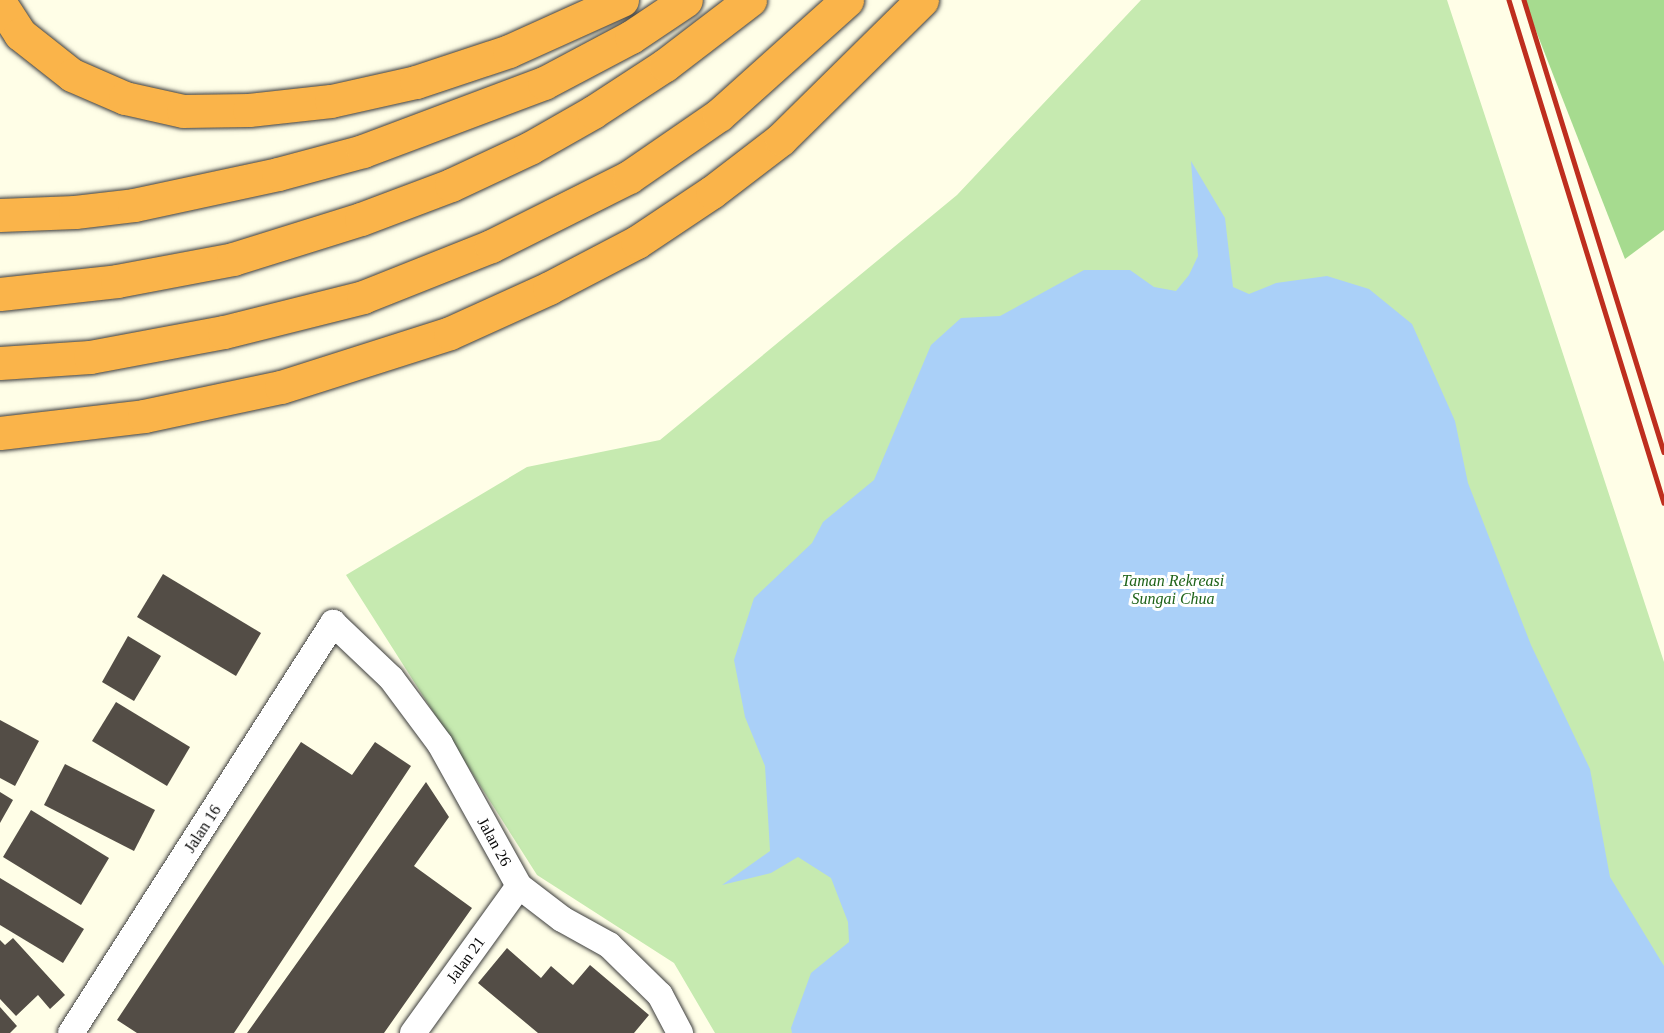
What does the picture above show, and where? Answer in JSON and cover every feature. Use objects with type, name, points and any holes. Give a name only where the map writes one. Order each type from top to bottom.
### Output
[{"type":"highway","points":[[0,3],[20,34],[72,75],[125,98],[183,111],[249,110],[331,101],[416,82],[509,51],[622,0]]},
{"type":"highway","points":[[0,215],[75,212],[134,205],[278,174],[363,151],[544,83],[631,37],[686,0]]},
{"type":"highway","points":[[0,294],[117,281],[233,259],[360,219],[451,185],[530,148],[593,112],[665,65],[750,0]]},
{"type":"highway","points":[[0,363],[90,357],[224,332],[363,297],[491,246],[629,177],[719,115],[847,0]]},
{"type":"highway","points":[[0,433],[144,416],[281,387],[450,333],[549,288],[638,242],[729,179],[781,139],[922,0]]},
{"type":"street","name":"Jalan 26","points":[[333,623],[390,678],[440,744],[519,886],[562,919],[609,945],[660,995],[680,1033]]},
{"type":"street","name":"Jalan 16","points":[[71,1033],[333,623]]},
{"type":"street","name":"Jalan 21","points":[[413,1033],[519,886]]},
{"type":"green space","name":"Taman Rekreasi Sungai Chua","points":[[1141,0],[1447,0],[1664,662],[1664,1033],[715,1033],[674,963],[537,875],[346,575],[527,467],[660,440],[957,195]]},
{"type":"green space","points":[[1524,0],[1664,0],[1664,230],[1625,259]]},
{"type":"water","points":[[1191,161],[1225,218],[1233,287],[1249,294],[1276,283],[1327,276],[1369,289],[1412,324],[1455,421],[1468,483],[1531,645],[1590,769],[1610,877],[1664,966],[1664,1033],[792,1033],[791,1028],[811,973],[849,942],[848,922],[831,878],[798,857],[771,873],[722,885],[770,851],[765,766],[745,717],[734,660],[754,598],[812,543],[823,522],[874,480],[931,345],[961,318],[1000,316],[1084,270],[1130,270],[1154,287],[1176,291],[1189,275],[1198,256]]},
{"type":"building","points":[[163,574],[261,633],[236,676],[137,617]]},
{"type":"building","points":[[128,636],[161,656],[134,701],[102,682]]},
{"type":"building","points":[[116,702],[190,747],[167,786],[92,741]]},
{"type":"building","points":[[0,720],[39,741],[15,786],[0,778]]},
{"type":"building","points":[[301,742],[352,775],[375,742],[411,766],[234,1033],[137,1033],[117,1020]]},
{"type":"building","points":[[65,764],[155,810],[134,851],[44,805]]},
{"type":"building","points":[[426,782],[449,817],[414,866],[472,908],[384,1033],[247,1033]]},
{"type":"building","points":[[0,792],[13,800],[0,823]]},
{"type":"building","points":[[31,810],[109,858],[81,905],[3,857]]},
{"type":"building","points":[[0,878],[84,929],[63,963],[0,925]]},
{"type":"building","points":[[13,938],[65,995],[50,1009],[38,995],[16,1016],[0,999],[0,940],[5,945]]},
{"type":"building","points":[[507,948],[541,978],[551,966],[573,985],[590,965],[649,1015],[634,1033],[538,1033],[478,983]]},
{"type":"building","points":[[0,1007],[17,1026],[10,1033],[0,1033]]},
{"type":"railway","points":[[1509,0],[1664,503]]},
{"type":"railway","points":[[1524,0],[1664,452]]}]
